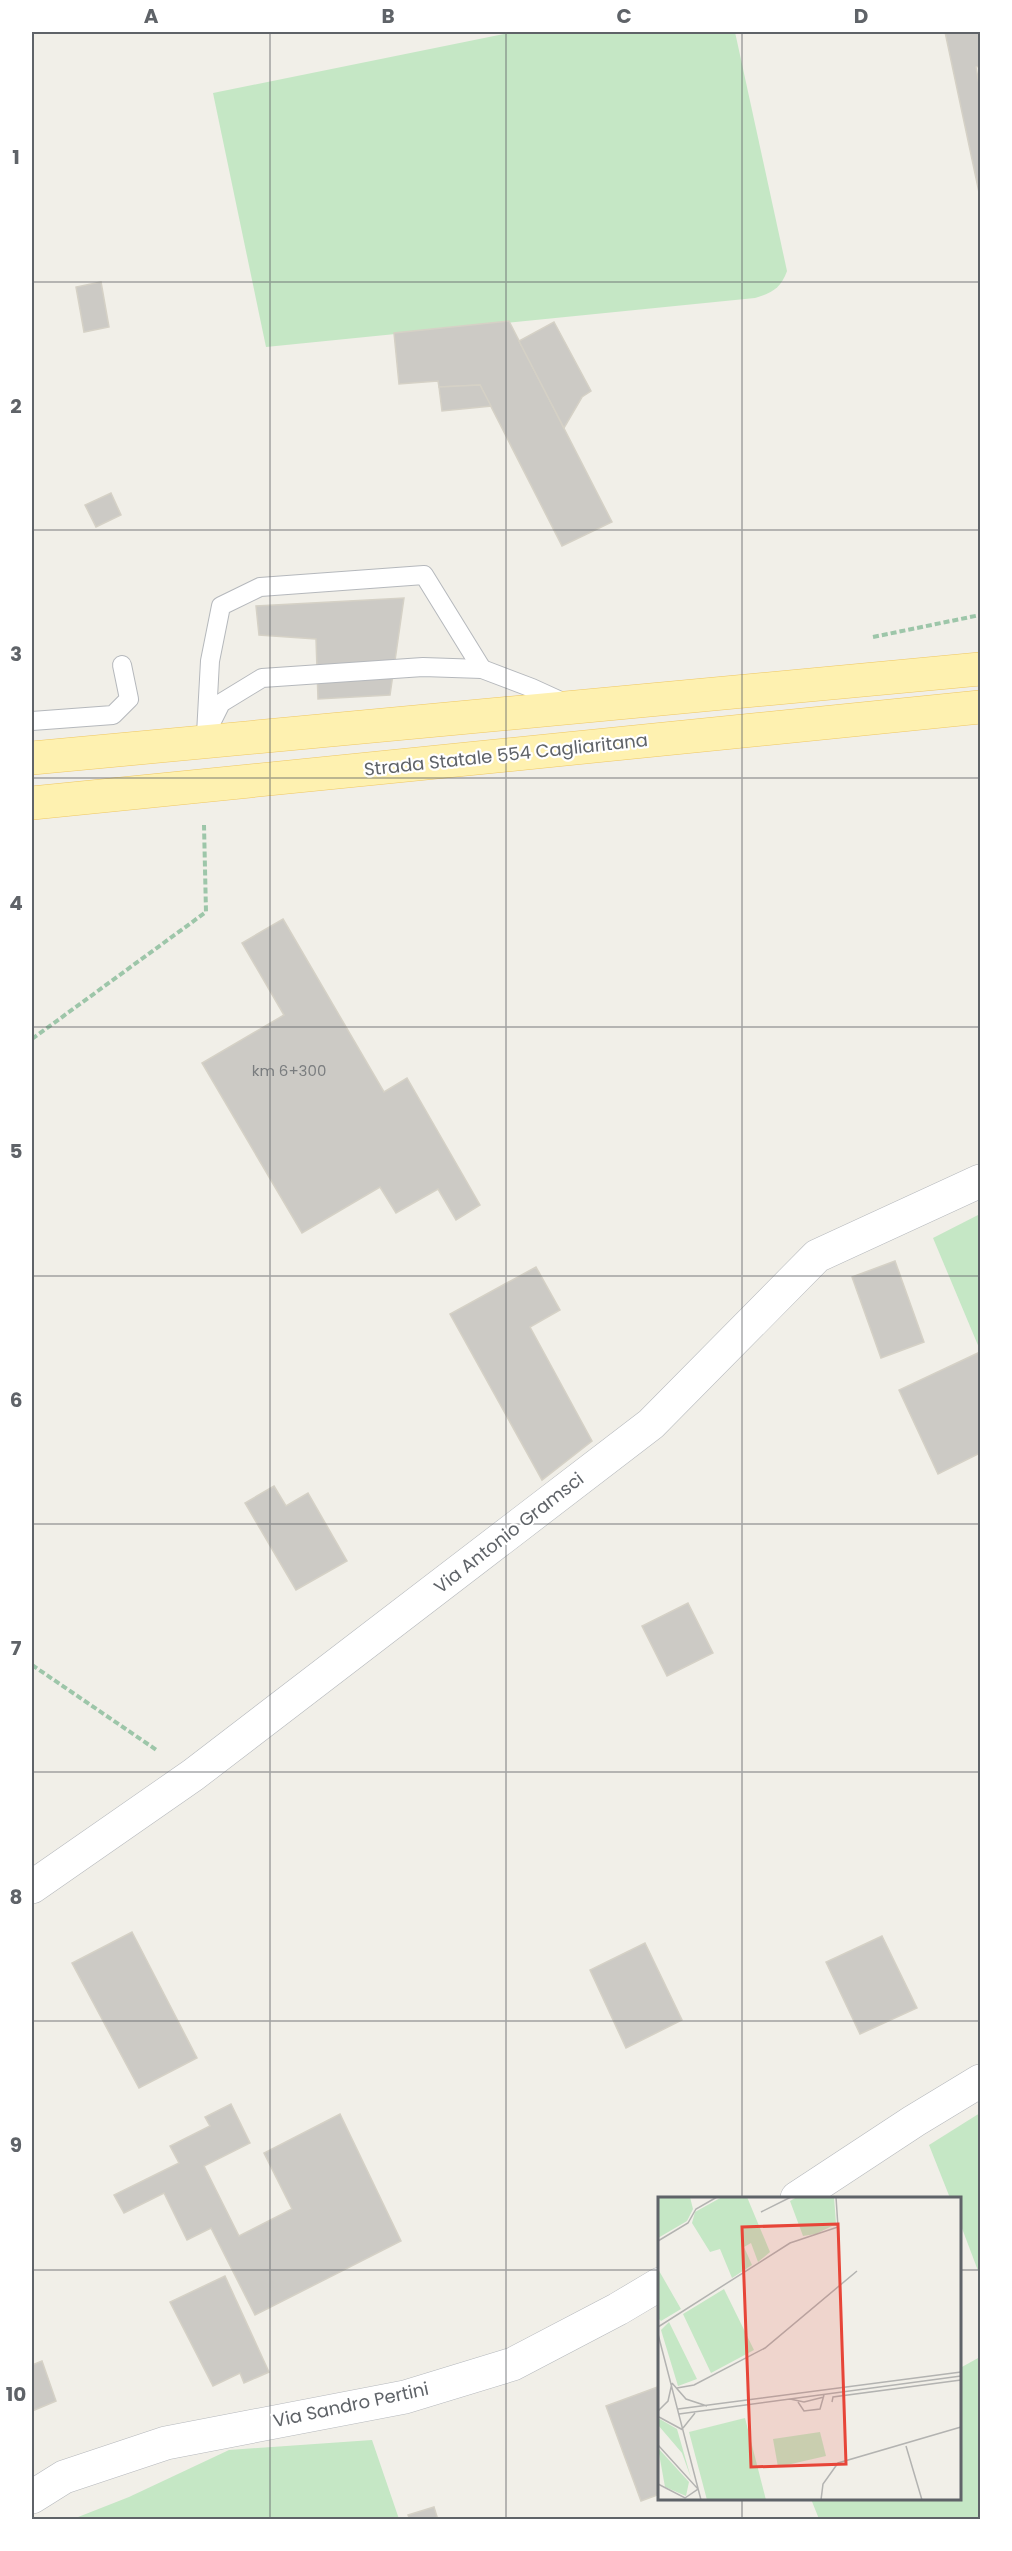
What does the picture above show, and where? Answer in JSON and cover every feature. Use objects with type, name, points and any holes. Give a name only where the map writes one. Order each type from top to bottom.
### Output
[{"type":"main road","points":[[32,758],[201,738],[574,707],[981,669]]},
{"type":"main road","name":"Strada Statale 554 Cagliaritana","points":[[32,803],[981,707]]},
{"type":"street","name":"Via Antonio Gramsci","points":[[32,1887],[193,1775],[651,1424],[817,1256],[981,1181]]},
{"type":"street","points":[[800,2197],[914,2121],[981,2081]]},
{"type":"street","name":"Via Sandro Pertini","points":[[32,2497],[64,2477],[166,2443],[405,2397],[513,2364],[618,2309],[658,2285]]},
{"type":"lane","points":[[201,738],[210,661],[221,606],[260,586],[424,575],[482,669]]},
{"type":"lane","points":[[32,721],[113,715],[129,699],[122,665]]},
{"type":"lane","points":[[201,738],[221,703],[262,678],[423,667],[482,669],[574,707]]},
{"type":"path","points":[[32,1039],[206,912],[203,786]]},
{"type":"path","points":[[32,1665],[193,1775]]},
{"type":"green space","points":[[514,32],[735,32],[787,271],[779,286],[755,298],[266,347],[213,93]]},
{"type":"green space","points":[[980,1214],[980,1350],[933,1238]]},
{"type":"green space","points":[[980,2113],[980,2276],[961,2226],[961,2197],[950,2197],[929,2145]]},
{"type":"green space","points":[[980,2357],[980,2519],[819,2519],[811,2500],[961,2500],[961,2367]]},
{"type":"green space","points":[[372,2440],[399,2519],[73,2519],[129,2497],[229,2450]]},
{"type":"building","points":[[945,32],[980,32],[980,66],[976,67],[980,90],[980,197]]},
{"type":"building","points":[[101,282],[109,327],[84,332],[76,287]]},
{"type":"building","points":[[509,321],[612,522],[562,546],[480,385],[439,387],[438,381],[399,384],[394,333]]},
{"type":"building","points":[[554,322],[591,391],[582,397],[564,428],[519,341]]},
{"type":"building","points":[[480,385],[491,406],[442,411],[439,387]]},
{"type":"building","points":[[111,493],[121,515],[96,527],[85,505]]},
{"type":"building","points":[[404,598],[390,695],[318,699],[316,639],[259,635],[256,606]]},
{"type":"building","points":[[283,919],[384,1092],[407,1078],[480,1205],[456,1220],[438,1189],[396,1213],[380,1187],[302,1233],[202,1063],[284,1015],[242,943]]},
{"type":"building","points":[[895,1261],[924,1342],[881,1358],[852,1277]]},
{"type":"building","points":[[536,1267],[560,1310],[530,1327],[592,1441],[542,1480],[450,1314]]},
{"type":"building","points":[[980,1352],[980,1453],[938,1474],[899,1390]]},
{"type":"building","points":[[274,1486],[286,1506],[308,1493],[347,1561],[296,1590],[245,1503]]},
{"type":"building","points":[[688,1603],[713,1653],[667,1676],[642,1626]]},
{"type":"building","points":[[132,1932],[197,2058],[139,2088],[72,1963]]},
{"type":"building","points":[[882,1936],[917,2008],[860,2034],[826,1962]]},
{"type":"building","points":[[645,1943],[682,2020],[626,2048],[590,1970]]},
{"type":"building","points":[[231,2104],[250,2143],[204,2166],[239,2236],[292,2209],[264,2153],[340,2114],[401,2241],[255,2315],[211,2228],[187,2240],[164,2193],[124,2213],[114,2195],[179,2163],[170,2146],[210,2126],[205,2117]]},
{"type":"building","points":[[225,2276],[269,2372],[244,2383],[240,2373],[213,2386],[170,2302]]},
{"type":"building","points":[[42,2361],[56,2401],[32,2411],[32,2365]]},
{"type":"building","points":[[658,2387],[658,2495],[641,2501],[606,2406]]},
{"type":"building","points":[[434,2507],[438,2520],[410,2520],[408,2515]]}]
